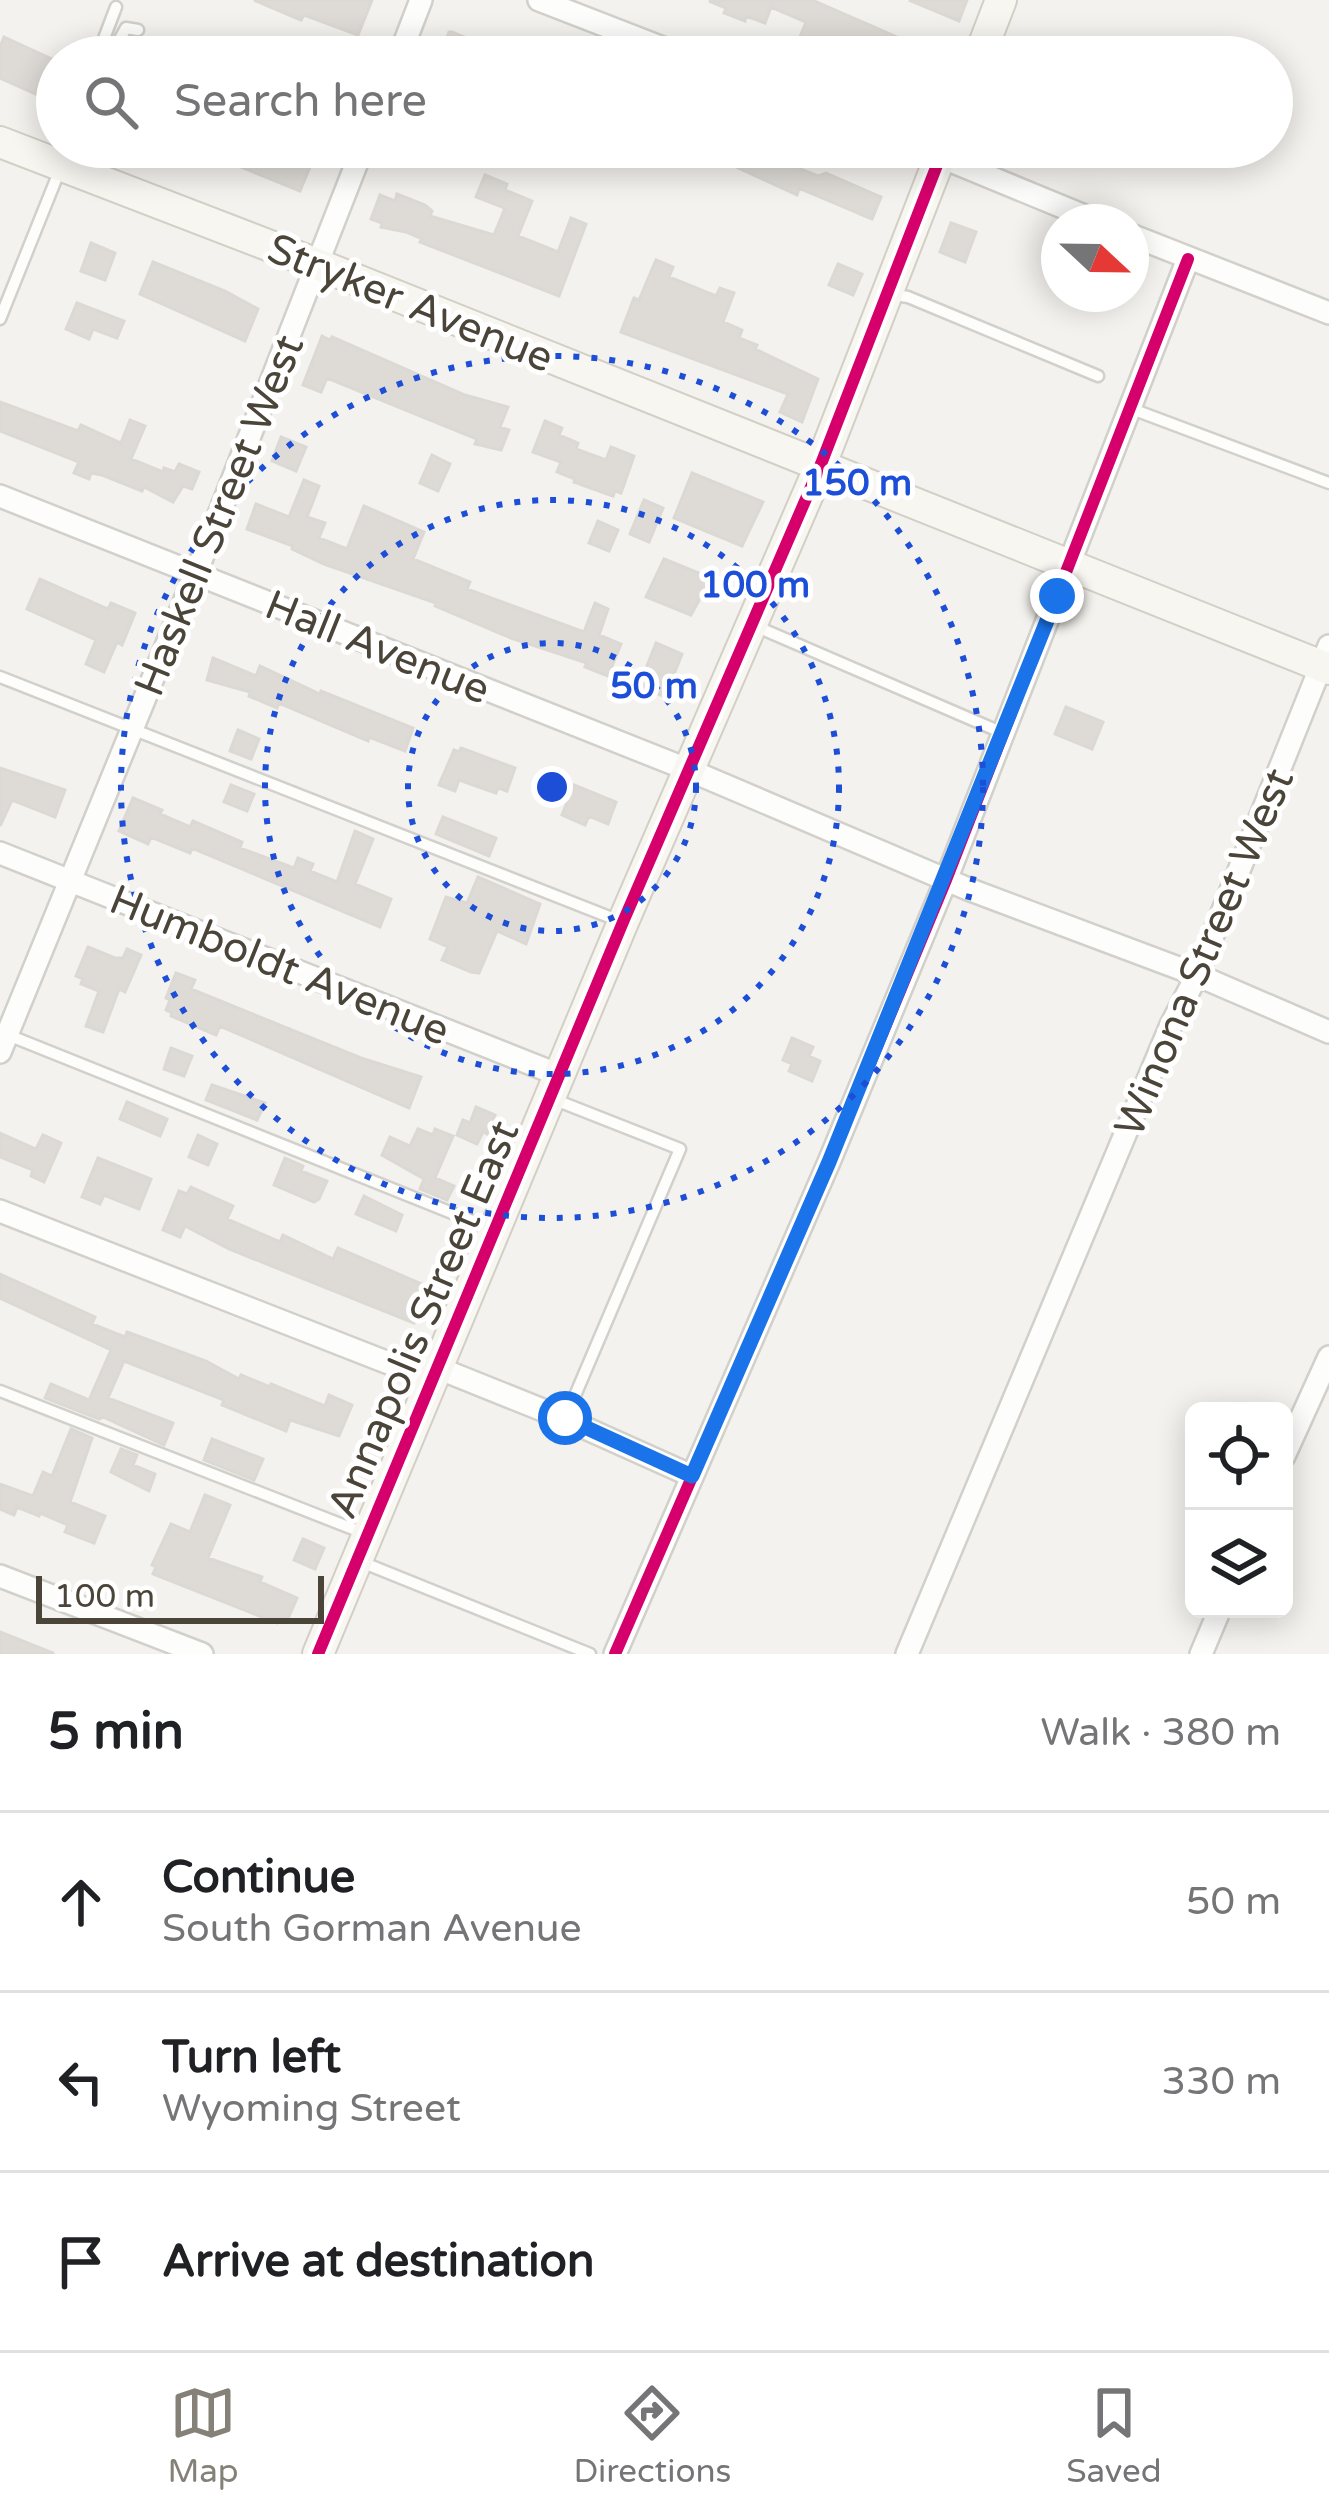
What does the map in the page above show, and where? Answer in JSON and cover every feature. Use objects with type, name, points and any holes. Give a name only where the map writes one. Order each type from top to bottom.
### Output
[{"type":"street","points":[[407,36],[421,0]]},
{"type":"street","points":[[539,0],[632,36]]},
{"type":"street","points":[[987,36],[1001,0]]},
{"type":"street","name":"Stryker Avenue","points":[[0,142],[36,148]]},
{"type":"street","name":"Stryker Avenue","points":[[99,168],[317,264],[1069,567],[1326,661]]},
{"type":"street","name":"Haskell Street West","points":[[2,1040],[196,573],[355,168]]},
{"type":"street","name":"Annapolis Street East","points":[[318,1654],[623,922],[821,464],[928,168]]},
{"type":"street","points":[[975,168],[1058,204]]},
{"type":"street","points":[[1149,243],[1329,313]]},
{"type":"street","points":[[615,1654],[946,880],[1188,259]]},
{"type":"street","name":"Hall Avenue","points":[[0,496],[689,770],[946,880],[1197,975],[1329,1033]]},
{"type":"street","name":"Winona Street West","points":[[907,1654],[1326,661]]},
{"type":"street","name":"Humboldt Avenue","points":[[0,853],[555,1086]]},
{"type":"street","points":[[0,1211],[565,1418],[692,1476]]},
{"type":"street","points":[[1293,1434],[1329,1357]]},
{"type":"street","points":[[0,1576],[202,1654]]},
{"type":"street","points":[[1202,1654],[1216,1618]]},
{"type":"lane","points":[[105,36],[116,7]]},
{"type":"lane","points":[[118,36],[125,28],[138,30]]},
{"type":"lane","points":[[0,319],[59,168]]},
{"type":"lane","points":[[886,294],[908,297],[1098,376]]},
{"type":"lane","points":[[1132,409],[1329,484]]},
{"type":"lane","points":[[752,625],[1004,733]]},
{"type":"lane","points":[[0,677],[623,922]]},
{"type":"lane","points":[[2,1040],[495,1230]]},
{"type":"lane","points":[[555,1086],[680,1149],[565,1418]]},
{"type":"lane","points":[[0,1391],[363,1548],[590,1654]]},
{"type":"building","points":[[254,0],[372,0],[358,35],[304,15],[301,20]]},
{"type":"building","points":[[812,0],[895,36],[800,36],[806,22],[771,7],[765,23],[724,13],[726,8],[709,1]]},
{"type":"building","points":[[909,0],[967,0],[959,21]]},
{"type":"building","points":[[4,37],[36,52],[36,94],[0,78]]},
{"type":"building","points":[[244,168],[310,168],[300,191]]},
{"type":"building","points":[[738,168],[826,173],[881,197],[872,219],[799,188],[797,195]]},
{"type":"building","points":[[485,175],[532,201],[518,236],[558,252],[571,218],[586,224],[559,296],[420,242],[422,239],[406,232],[381,227],[382,223],[371,219],[380,195],[395,201],[397,194],[425,205],[432,211],[430,216],[494,235],[505,208],[476,197]]},
{"type":"building","points":[[951,223],[976,232],[965,262],[940,252]]},
{"type":"building","points":[[91,243],[115,253],[105,280],[81,271]]},
{"type":"building","points":[[656,260],[673,267],[669,277],[716,296],[720,288],[734,293],[723,322],[742,330],[739,338],[757,345],[755,349],[818,379],[802,422],[780,412],[788,394],[621,332]]},
{"type":"building","points":[[153,262],[258,309],[245,341],[140,294]]},
{"type":"building","points":[[838,264],[862,274],[853,295],[829,285]]},
{"type":"building","points":[[77,303],[124,321],[117,338],[93,329],[89,339],[66,329]]},
{"type":"building","points":[[322,336],[465,395],[508,407],[500,427],[509,430],[501,450],[475,444],[477,439],[327,378],[321,392],[303,385]]},
{"type":"building","points":[[0,402],[78,431],[81,425],[121,443],[130,420],[145,426],[131,459],[163,472],[164,468],[175,472],[179,464],[199,472],[192,489],[183,486],[173,502],[144,487],[142,491],[102,475],[91,473],[89,479],[74,473],[79,462],[0,431]]},
{"type":"building","points":[[545,421],[562,428],[559,435],[578,443],[576,449],[606,460],[611,447],[634,456],[621,493],[615,491],[613,496],[574,482],[557,472],[561,462],[533,452]]},
{"type":"building","points":[[281,437],[306,447],[296,471],[272,461]]},
{"type":"building","points":[[432,455],[450,464],[438,491],[420,483]]},
{"type":"building","points":[[692,473],[763,502],[742,546],[674,518]]},
{"type":"building","points":[[304,480],[319,486],[307,517],[325,523],[319,538],[347,549],[364,506],[424,532],[413,559],[470,582],[467,589],[584,632],[595,603],[608,609],[599,635],[621,644],[608,676],[585,667],[587,663],[511,638],[436,603],[324,564],[247,529],[256,504],[289,517]]},
{"type":"building","points":[[644,500],[663,508],[649,542],[630,534]]},
{"type":"building","points":[[598,521],[618,530],[609,551],[589,543]]},
{"type":"building","points":[[664,559],[711,578],[691,615],[646,597]]},
{"type":"building","points":[[40,579],[108,609],[111,603],[135,613],[104,672],[86,664],[96,640],[27,609]]},
{"type":"building","points":[[656,643],[682,654],[665,697],[639,686]]},
{"type":"building","points":[[213,658],[256,676],[260,666],[413,728],[405,751],[207,680]]},
{"type":"building","points":[[1066,707],[1103,722],[1092,749],[1055,734]]},
{"type":"building","points":[[238,730],[259,739],[251,759],[230,751]]},
{"type":"building","points":[[461,748],[515,768],[507,791],[498,788],[496,793],[459,780],[455,791],[439,785],[454,750]]},
{"type":"building","points":[[0,768],[65,790],[55,817],[12,800],[0,826]]},
{"type":"building","points":[[231,785],[254,794],[247,811],[224,802]]},
{"type":"building","points":[[574,785],[616,802],[608,824],[589,816],[585,825],[562,815]]},
{"type":"building","points":[[133,798],[162,810],[160,814],[190,827],[193,821],[242,842],[240,848],[294,868],[298,858],[313,864],[310,871],[337,882],[355,831],[373,839],[355,884],[391,899],[380,927],[192,848],[190,853],[151,837],[148,844],[119,831]]},
{"type":"building","points":[[443,817],[496,838],[489,856],[436,834]]},
{"type":"building","points":[[478,877],[540,904],[526,944],[497,931],[479,973],[442,960],[448,947],[430,939],[446,897],[467,903]]},
{"type":"building","points":[[88,947],[115,958],[123,958],[127,949],[141,955],[125,992],[119,989],[103,1032],[86,1026],[99,991],[81,984],[83,979],[76,976]]},
{"type":"building","points":[[176,973],[195,980],[191,989],[361,1058],[421,1077],[409,1108],[220,1026],[216,1035],[171,1016],[166,998]]},
{"type":"building","points":[[792,1038],[813,1047],[809,1056],[820,1061],[812,1081],[789,1071],[792,1064],[783,1060]]},
{"type":"building","points":[[171,1048],[192,1056],[184,1076],[164,1069]]},
{"type":"building","points":[[212,1085],[265,1103],[257,1120],[206,1100]]},
{"type":"building","points":[[127,1102],[167,1119],[160,1136],[120,1119]]},
{"type":"building","points":[[476,1107],[495,1115],[477,1144],[457,1135],[463,1120],[470,1123]]},
{"type":"building","points":[[418,1129],[453,1136],[435,1178],[454,1186],[447,1200],[420,1189],[424,1179],[382,1155],[390,1137],[410,1146]]},
{"type":"building","points":[[0,1133],[36,1149],[43,1135],[61,1143],[44,1182],[31,1176],[33,1170],[0,1157]]},
{"type":"building","points":[[198,1135],[217,1144],[208,1165],[189,1157]]},
{"type":"building","points":[[98,1158],[151,1179],[139,1209],[104,1195],[100,1204],[82,1197]]},
{"type":"building","points":[[285,1158],[303,1166],[301,1171],[327,1181],[319,1199],[314,1202],[274,1185]]},
{"type":"building","points":[[191,1187],[233,1206],[227,1219],[280,1242],[283,1235],[333,1259],[338,1248],[431,1288],[421,1314],[414,1323],[229,1249],[185,1226],[180,1237],[163,1230],[179,1191],[187,1194]]},
{"type":"building","points":[[364,1196],[402,1215],[396,1231],[356,1214]]},
{"type":"building","points":[[0,1274],[95,1317],[92,1324],[125,1337],[127,1332],[206,1361],[239,1379],[241,1375],[271,1384],[325,1406],[329,1395],[352,1405],[339,1436],[290,1420],[286,1431],[222,1405],[224,1400],[124,1361],[108,1398],[173,1423],[164,1445],[103,1417],[45,1398],[51,1384],[89,1400],[111,1350],[0,1298]]},
{"type":"building","points":[[71,1429],[92,1438],[70,1502],[105,1516],[94,1543],[65,1532],[68,1525],[40,1513],[17,1507],[14,1515],[0,1509],[0,1484],[33,1496],[43,1472],[52,1476]]},
{"type":"building","points":[[212,1439],[263,1459],[254,1480],[204,1460]]},
{"type":"building","points":[[121,1449],[137,1455],[133,1465],[155,1474],[149,1491],[111,1472]]},
{"type":"building","points":[[205,1495],[230,1505],[208,1558],[262,1577],[260,1582],[297,1598],[287,1621],[280,1618],[277,1623],[153,1574],[156,1567],[152,1565],[171,1524],[190,1532]]},
{"type":"building","points":[[303,1539],[324,1548],[315,1569],[294,1560]]},
{"type":"building","points":[[0,1632],[53,1653],[53,1654],[0,1654]]},
{"type":"cycle path","points":[[318,1654],[623,922],[821,464],[936,168]]},
{"type":"cycle path","points":[[615,1654],[946,880],[1188,259]]},
{"type":"route","points":[[565,1418],[692,1476],[946,880],[1057,596]]}]
